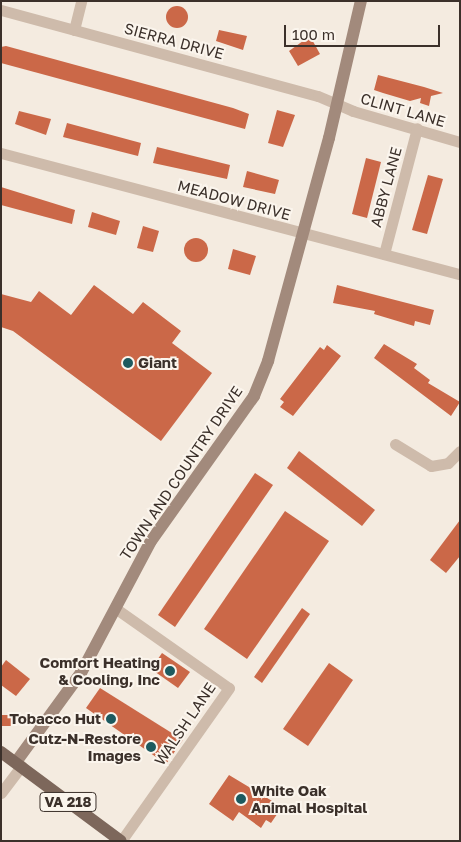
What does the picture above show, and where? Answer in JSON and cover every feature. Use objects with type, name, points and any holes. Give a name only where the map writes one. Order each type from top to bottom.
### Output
[{"type":"main road","name":"VA 218","points":[[1,752],[121,841]]},
{"type":"street","points":[[74,30],[81,1]]},
{"type":"street","name":"TOWN AND COUNTRY DRIVE","points":[[18,764],[76,681],[151,541],[254,396],[338,105],[361,1]]},
{"type":"street","name":"SIERRA DRIVE","points":[[1,10],[338,105]]},
{"type":"street","name":"CLINT LANE","points":[[338,105],[460,142]]},
{"type":"street","name":"ABBY LANE","points":[[384,254],[417,128]]},
{"type":"street","name":"MEADOW DRIVE","points":[[1,153],[460,274]]},
{"type":"street","points":[[395,444],[431,466],[448,463],[460,451]]},
{"type":"street","name":"WALSH LANE","points":[[115,608],[229,688],[121,841]]},
{"type":"street","points":[[1,793],[18,764]]},
{"type":"building","points":[[177,6],[185,9],[188,17],[185,25],[177,28],[169,25],[166,17],[169,9]]},
{"type":"building","points":[[219,30],[247,36],[243,50],[216,41]]},
{"type":"building","points":[[310,36],[320,54],[298,66],[289,51]]},
{"type":"building","points":[[6,46],[233,108],[249,114],[245,129],[1,63],[1,47]]},
{"type":"building","points":[[378,75],[443,93],[431,96],[429,106],[420,103],[421,98],[410,101],[374,90]]},
{"type":"building","points":[[277,110],[295,115],[283,147],[268,143]]},
{"type":"building","points":[[19,111],[51,119],[46,135],[15,124]]},
{"type":"building","points":[[67,123],[141,143],[138,156],[63,137]]},
{"type":"building","points":[[157,147],[230,165],[227,179],[153,163]]},
{"type":"building","points":[[366,158],[381,162],[367,218],[352,214]]},
{"type":"building","points":[[247,171],[279,180],[275,194],[243,187]]},
{"type":"building","points":[[428,175],[443,179],[427,234],[412,230]]},
{"type":"building","points":[[1,187],[75,210],[72,224],[1,205]]},
{"type":"building","points":[[92,212],[120,221],[116,235],[88,227]]},
{"type":"building","points":[[143,226],[159,231],[153,252],[137,248]]},
{"type":"building","points":[[196,238],[205,241],[208,250],[205,259],[196,262],[187,259],[184,250],[187,241]]},
{"type":"building","points":[[233,249],[256,256],[250,275],[228,269]]},
{"type":"building","name":"Giant","points":[[94,285],[133,314],[143,302],[181,331],[172,343],[212,373],[161,441],[13,331],[1,327],[1,294],[31,302],[39,291],[71,315]]},
{"type":"building","points":[[337,285],[434,310],[430,325],[415,321],[414,326],[374,314],[375,311],[333,303]]},
{"type":"building","points":[[384,344],[417,364],[414,368],[430,380],[428,383],[460,402],[451,416],[374,358]]},
{"type":"building","points":[[327,345],[341,356],[293,416],[280,407],[284,402],[280,399],[320,347],[324,350]]},
{"type":"building","points":[[299,451],[375,510],[362,526],[287,468]]},
{"type":"building","points":[[255,473],[273,485],[175,627],[158,615]]},
{"type":"building","points":[[285,511],[329,541],[247,659],[204,629]]},
{"type":"building","points":[[460,520],[460,556],[446,573],[430,560]]},
{"type":"building","points":[[302,608],[310,614],[262,683],[254,677]]},
{"type":"building","name":"Comfort Heating & Cooling, Inc","points":[[162,653],[190,672],[178,688],[151,669]]},
{"type":"building","points":[[6,660],[30,679],[16,696],[1,685],[1,667]]},
{"type":"building","points":[[329,663],[353,680],[308,746],[283,729]]},
{"type":"building","points":[[100,688],[183,740],[166,764],[86,708]]},
{"type":"building","points":[[1,715],[14,715],[14,726],[1,726]]},
{"type":"building","name":"White Oak Animal Hospital","points":[[229,775],[282,807],[271,823],[266,820],[261,828],[239,812],[233,821],[209,804]]},
{"type":"place","name":"Giant","points":[[128,363]]},
{"type":"place","name":"Comfort Heating & Cooling, Inc","points":[[170,671]]},
{"type":"place","name":"Tobacco Hut","points":[[111,719]]},
{"type":"place","name":"Cutz-N-Restore Images","points":[[151,747]]},
{"type":"place","name":"White Oak Animal Hospital","points":[[241,799]]}]
